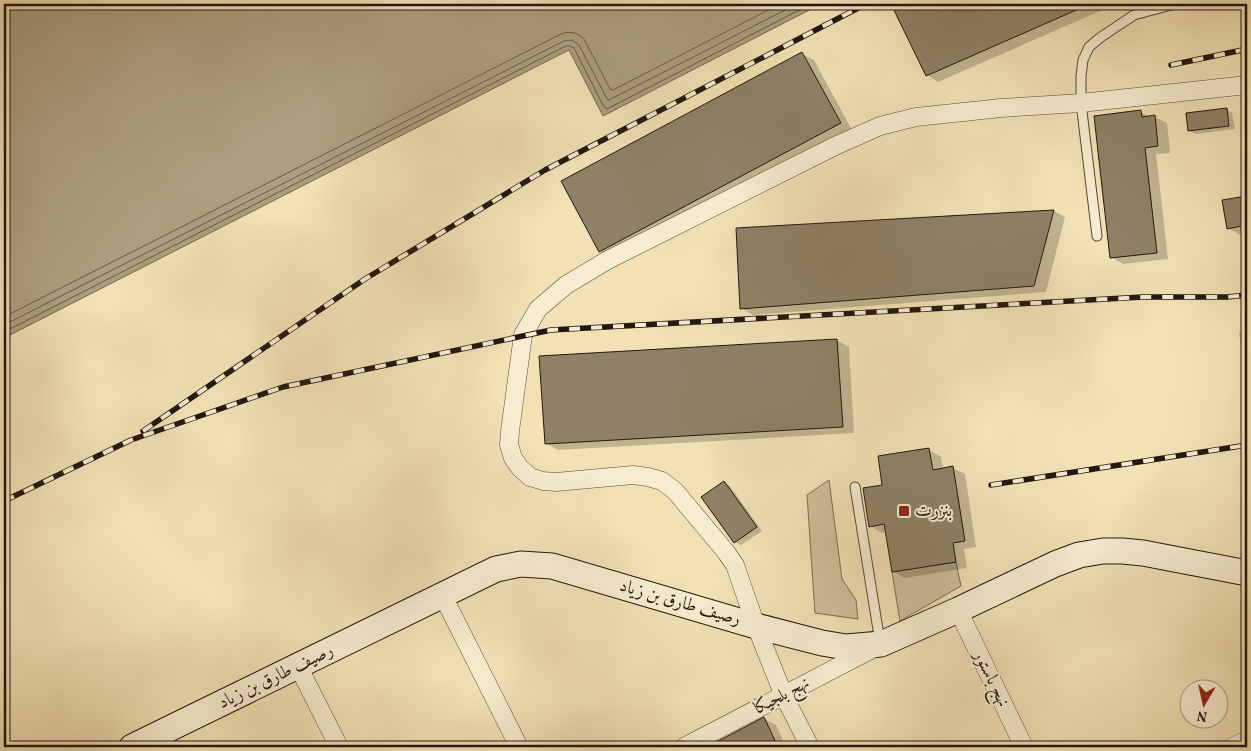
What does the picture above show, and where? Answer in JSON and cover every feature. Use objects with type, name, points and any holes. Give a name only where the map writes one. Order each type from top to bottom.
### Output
[{"type":"main road","name":"رصيف طارق بن زياد","points":[[146,744],[298,666],[496,569],[521,564],[552,566],[756,626],[822,643],[846,647],[881,644],[1055,564],[1103,551],[1143,553],[1247,573]]},
{"type":"street","points":[[810,747],[784,696],[756,626],[735,565],[675,490],[662,482],[648,477],[633,475],[556,482],[543,481],[530,477],[513,458],[509,445],[510,431],[523,335],[538,309],[566,286],[606,261],[835,146],[880,126],[916,117],[1001,108],[1081,103],[1247,85]]},
{"type":"street","points":[[443,596],[519,747]]},
{"type":"street","name":"نهج باستور","points":[[958,610],[1024,747]]},
{"type":"street","name":"نهج بلجيكا","points":[[684,747],[881,644]]},
{"type":"street","points":[[298,666],[339,747]]},
{"type":"street","points":[[1232,747],[1247,740]]},
{"type":"lane","points":[[1096,236],[1081,103],[1080,76],[1083,60],[1089,47],[1134,15],[1175,4]]},
{"type":"lane","points":[[855,487],[881,644]]},
{"type":"shaded area","points":[[829,480],[842,579],[856,600],[858,619],[815,613],[807,495]]},
{"type":"shaded area","points":[[956,562],[961,586],[900,621],[892,572]]},
{"type":"water","points":[[4,4],[821,4],[603,116],[569,50],[4,338]]},
{"type":"building","points":[[891,4],[1090,4],[926,76]]},
{"type":"building","points":[[802,52],[841,123],[599,252],[561,181]]},
{"type":"building","points":[[1227,108],[1229,126],[1188,131],[1186,113]]},
{"type":"building","points":[[1141,110],[1142,117],[1155,115],[1158,146],[1145,148],[1157,253],[1110,258],[1094,116]]},
{"type":"building","points":[[1247,196],[1247,225],[1227,229],[1222,200]]},
{"type":"building","points":[[1054,210],[1034,286],[740,309],[736,228]]},
{"type":"building","points":[[837,339],[843,427],[545,444],[539,356]]},
{"type":"building","name":"بنزرت","points":[[929,448],[933,470],[953,466],[965,541],[953,543],[956,562],[892,572],[884,524],[869,527],[863,488],[882,485],[878,456]]},
{"type":"building","points":[[724,481],[757,527],[734,543],[701,497]]},
{"type":"building","points":[[764,717],[778,747],[707,747]]},
{"type":"railway","points":[[143,431],[365,279],[545,170],[866,4]]},
{"type":"railway","points":[[1171,65],[1247,49]]},
{"type":"railway","points":[[4,501],[131,440],[283,387],[551,330],[1143,297],[1227,297],[1247,295]]},
{"type":"railway","points":[[991,485],[1247,445]]},
{"type":"place","name":"بنزرت","points":[[904,511]]}]
